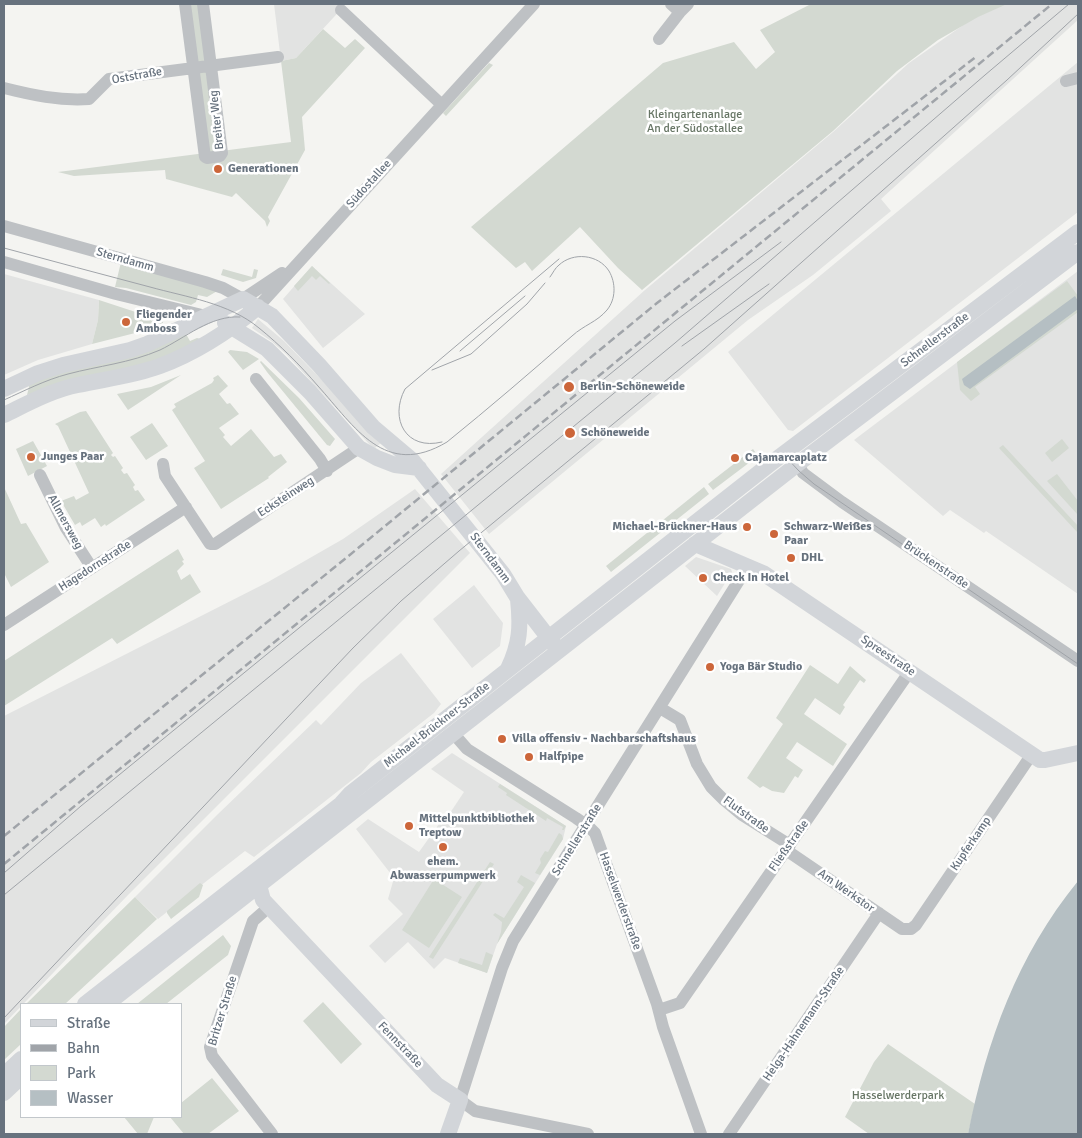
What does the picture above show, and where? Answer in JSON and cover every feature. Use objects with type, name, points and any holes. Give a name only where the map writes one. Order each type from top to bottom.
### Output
[{"type":"main road","name":"Schnellerstraße","points":[[792,448],[1078,232]]},
{"type":"main road","name":"Schnellerstraße","points":[[798,463],[1078,252]]},
{"type":"main road","name":"Sterndamm","points":[[243,298],[272,316],[319,365],[373,427],[407,455],[419,468],[503,574],[517,596],[554,644]]},
{"type":"main road","points":[[4,389],[38,374],[82,360],[130,350],[159,339],[243,298]]},
{"type":"main road","points":[[4,415],[51,394],[77,385],[134,374],[161,366],[198,348],[258,308]]},
{"type":"main road","points":[[206,316],[231,327],[267,349],[310,392],[353,452],[395,465],[419,468]]},
{"type":"main road","points":[[792,448],[798,463]]},
{"type":"main road","name":"Michael-Brückner-Straße","points":[[108,1003],[453,732],[554,644],[792,448]]},
{"type":"main road","name":"Michael-Brückner-Straße","points":[[86,1003],[341,804],[351,793],[508,669],[554,644],[695,544],[798,463]]},
{"type":"main road","name":"Spreestraße","points":[[695,544],[763,573],[1040,760],[1078,753]]},
{"type":"main road","points":[[508,669],[514,656],[520,633],[517,596]]},
{"type":"main road","points":[[258,885],[267,861]]},
{"type":"main road","name":"Fennstraße","points":[[258,885],[263,900],[269,907],[437,1085],[460,1100]]},
{"type":"main road","points":[[4,1075],[20,1059]]},
{"type":"main road","points":[[4,1093],[20,1078]]},
{"type":"main road","name":"Schnellerstraße","points":[[448,1134],[460,1100]]},
{"type":"street","name":"Breiter Weg","points":[[185,4],[205,157],[207,158],[220,156],[222,153],[203,4]]},
{"type":"street","name":"Südostallee","points":[[258,308],[534,4]]},
{"type":"street","points":[[659,39],[680,6]]},
{"type":"street","points":[[341,10],[442,105]]},
{"type":"street","name":"Oststraße","points":[[4,88],[38,97],[74,100],[89,99],[108,79],[278,58]]},
{"type":"street","name":"Sterndamm","points":[[4,226],[205,282],[243,298]]},
{"type":"street","points":[[4,262],[116,294],[206,316]]},
{"type":"street","name":"Südostallee","points":[[243,298],[297,264]]},
{"type":"street","points":[[256,379],[320,459],[327,471]]},
{"type":"street","name":"Ecksteinweg","points":[[186,507],[212,545],[327,471],[353,452]]},
{"type":"street","name":"Brückenstraße","points":[[798,463],[803,473],[842,502],[1078,661]]},
{"type":"street","points":[[163,464],[166,476],[186,507]]},
{"type":"street","name":"Allmersweg","points":[[40,475],[66,528],[92,568]]},
{"type":"street","name":"Hagedornstraße","points":[[4,625],[186,507]]},
{"type":"street","name":"Schnellerstraße","points":[[460,1100],[506,957],[518,934],[748,566]]},
{"type":"street","name":"Fließstraße","points":[[659,1010],[680,1003],[910,671]]},
{"type":"street","name":"Flutstraße","points":[[660,708],[680,720],[697,764],[711,787],[742,815],[788,848]]},
{"type":"street","name":"Hasselwerderstraße","points":[[453,732],[468,749],[593,831],[598,840],[659,1010],[663,1027],[700,1134]]},
{"type":"street","name":"Kupferkamp","points":[[906,930],[916,926],[1032,754]]},
{"type":"street","name":"Am Werkstor","points":[[788,848],[878,914],[906,930]]},
{"type":"street","name":"Britzer Straße","points":[[269,907],[253,921],[210,1047],[212,1056],[272,1134]]},
{"type":"street","name":"Helga-Hahnemann-Straße","points":[[728,1134],[878,914]]},
{"type":"street","name":"Fennstraße","points":[[460,1100],[475,1111],[588,1134]]},
{"type":"shaded area","points":[[274,4],[346,4],[296,58],[281,61]]},
{"type":"shaded area","points":[[1000,4],[1078,4],[1078,20],[881,199],[891,211],[813,275],[748,320],[489,534],[441,474],[645,290],[833,132],[909,63],[989,7]]},
{"type":"shaded area","points":[[1078,62],[1078,212],[793,431],[788,430],[728,352]]},
{"type":"shaded area","points":[[312,266],[365,314],[323,348],[283,299]]},
{"type":"shaded area","points":[[1078,271],[1078,594],[986,531],[984,533],[950,510],[943,516],[854,440]]},
{"type":"shaded area","points":[[4,274],[99,300],[98,320],[92,344],[38,360],[4,375]]},
{"type":"shaded area","points":[[258,319],[284,341],[382,442],[375,448],[370,445],[286,354],[252,328]]},
{"type":"shaded area","points":[[415,489],[470,553],[128,895],[24,1003],[20,1003],[20,1007],[4,1024],[4,716],[268,582],[343,539]]},
{"type":"shaded area","points":[[696,557],[731,569],[732,572],[717,596],[685,566]]},
{"type":"shaded area","points":[[474,585],[503,623],[500,646],[472,668],[433,619]]},
{"type":"shaded area","points":[[401,653],[441,704],[434,713],[254,857],[245,851],[158,919],[135,897],[316,720],[321,725],[361,683]]},
{"type":"shaded area","points":[[452,753],[566,826],[563,839],[497,944],[487,973],[445,958],[434,969],[408,942],[385,963],[369,946],[403,914],[388,899],[394,878],[356,829],[368,819],[419,852],[439,824],[442,825],[464,792],[431,769]]},
{"type":"green space","points":[[188,4],[201,4],[208,60],[198,63]]},
{"type":"green space","name":"Kleingartenanlage An der Südostallee","points":[[811,4],[1007,4],[978,17],[938,40],[897,71],[833,131],[642,290],[618,268],[580,227],[532,271],[525,262],[516,268],[471,227],[663,63],[734,42],[756,69],[775,52],[760,30]]},
{"type":"green space","points":[[323,29],[345,48],[355,39],[365,48],[302,117],[305,150],[268,217],[270,221],[267,227],[265,221],[236,193],[232,197],[166,179],[165,170],[74,176],[58,172],[291,142],[281,61],[296,58]]},
{"type":"green space","points":[[489,63],[493,65],[446,116],[443,113]]},
{"type":"green space","points":[[206,71],[218,151],[209,152],[198,72]]},
{"type":"green space","points":[[121,262],[219,290],[207,297],[198,295],[196,302],[191,305],[126,288],[115,287]]},
{"type":"green space","points":[[312,266],[330,283],[320,276],[316,280],[312,276],[298,291],[294,286]]},
{"type":"green space","points":[[223,269],[252,277],[254,269],[258,270],[256,278],[243,282],[221,275]]},
{"type":"green space","points":[[1067,281],[1078,296],[1078,312],[975,387],[980,394],[971,401],[960,390],[957,362]]},
{"type":"green space","points":[[99,300],[163,321],[163,323],[143,331],[92,344],[98,320]]},
{"type":"green space","points":[[186,334],[190,341],[197,338],[201,339],[163,359],[27,395],[29,387],[27,383]]},
{"type":"green space","points":[[230,350],[247,352],[259,359],[243,370],[228,352]]},
{"type":"green space","points":[[261,361],[299,398],[335,439],[330,446],[327,445],[267,372]]},
{"type":"green space","points":[[181,375],[128,410],[117,394],[151,387]]},
{"type":"green space","points":[[218,375],[228,386],[219,394],[239,414],[219,428],[225,435],[223,437],[231,446],[251,429],[274,457],[281,454],[287,462],[269,478],[221,509],[194,468],[205,461],[172,410],[176,407],[174,404],[212,383],[213,378]]},
{"type":"green space","points":[[86,411],[113,453],[111,455],[115,456],[123,468],[121,470],[124,474],[127,473],[135,485],[133,487],[135,491],[138,490],[145,500],[106,526],[105,524],[101,527],[95,518],[82,526],[80,522],[75,525],[61,501],[74,496],[76,500],[89,493],[58,426],[55,424]]},
{"type":"green space","points":[[152,423],[168,446],[146,460],[130,437]]},
{"type":"green space","points":[[1062,439],[1069,448],[1052,462],[1045,453]]},
{"type":"green space","points":[[33,441],[47,466],[28,476],[16,449]]},
{"type":"green space","points":[[1003,445],[1078,526],[1078,533],[999,448]]},
{"type":"green space","points":[[753,449],[758,456],[713,490],[708,484]]},
{"type":"green space","points":[[1057,474],[1078,501],[1078,515],[1047,481]]},
{"type":"green space","points":[[4,487],[21,524],[26,523],[49,562],[11,587],[4,573]]},
{"type":"green space","points":[[704,487],[709,494],[611,572],[606,566]]},
{"type":"green space","points":[[178,549],[184,560],[182,561],[184,564],[177,571],[181,580],[190,574],[201,592],[117,644],[112,638],[4,706],[4,661]]},
{"type":"green space","points":[[810,665],[838,684],[850,666],[866,680],[864,683],[860,680],[843,705],[845,707],[840,715],[815,698],[804,714],[847,744],[833,766],[797,742],[786,758],[803,770],[798,778],[795,776],[784,793],[772,791],[763,786],[760,788],[747,778],[783,724],[776,718]]},
{"type":"green space","points":[[500,784],[566,826],[564,830],[562,830],[563,827],[547,818],[546,821],[506,795],[507,793],[498,787]]},
{"type":"green space","points":[[559,833],[563,839],[540,875],[535,873],[541,863],[540,859],[545,851],[548,852]]},
{"type":"green space","points":[[490,862],[494,864],[433,959],[429,957]]},
{"type":"green space","points":[[521,875],[535,883],[497,944],[502,922],[493,915],[495,913],[504,918],[524,887],[517,882]]},
{"type":"green space","points":[[434,879],[462,897],[429,948],[402,930]]},
{"type":"green space","points":[[200,883],[203,885],[199,897],[171,919],[167,911]]},
{"type":"green space","points":[[135,897],[157,919],[66,1003],[27,1003]]},
{"type":"green space","points":[[223,935],[231,946],[228,955],[167,1003],[138,1003]]},
{"type":"green space","points":[[486,952],[493,955],[487,973],[458,963],[460,958],[482,965]]},
{"type":"green space","points":[[323,1002],[362,1044],[341,1064],[303,1021]]},
{"type":"green space","points":[[20,1010],[20,1045],[4,1060],[4,1027]]},
{"type":"green space","name":"Hasselwerderpark","points":[[888,1044],[975,1104],[968,1134],[869,1134],[845,1117],[874,1062]]},
{"type":"green space","points":[[212,1078],[239,1111],[208,1134],[184,1134],[171,1118],[182,1118],[182,1102]]},
{"type":"green space","points":[[125,1118],[154,1118],[147,1134],[138,1134]]},
{"type":"water","points":[[1075,296],[1078,301],[1078,309],[970,389],[964,385],[962,379]]},
{"type":"water","points":[[1078,881],[1078,1134],[968,1134],[985,1065],[1007,1000],[1021,969],[1038,939]]},
{"type":"tram line","points":[[4,895],[675,343],[1069,4]]},
{"type":"tram line","points":[[4,1018],[353,648],[401,601],[704,349],[1007,80],[1078,14]]},
{"type":"tram line","points":[[4,873],[81,806],[675,321],[781,242]]},
{"type":"tram line","points":[[4,248],[207,302],[234,312],[247,319],[282,348],[345,417],[373,443],[389,451],[406,455],[425,452],[447,442],[577,332],[595,321],[610,306],[614,286],[609,271],[599,261],[585,257],[571,258],[556,268],[550,277]]},
{"type":"tram line","points":[[442,442],[429,444],[419,442],[410,437],[404,430],[400,421],[399,411],[405,389],[559,259]]},
{"type":"tram line","points":[[432,370],[471,354],[527,304],[545,283]]},
{"type":"tram line","points":[[682,346],[769,284]]},
{"type":"tram line","points":[[460,351],[525,296]]},
{"type":"tram line","points":[[4,400],[59,376],[149,354],[209,323],[229,317],[240,317]]},
{"type":"tram line","points":[[783,454],[814,484],[1078,664]]},
{"type":"railway","points":[[4,864],[1052,4]]},
{"type":"railway","points":[[4,836],[657,303],[977,56]]},
{"type":"place","name":"Generationen","points":[[218,169]]},
{"type":"place","name":"Fliegender Amboss","points":[[126,322]]},
{"type":"place","name":"Berlin-Schöneweide","points":[[569,387]]},
{"type":"place","name":"Schöneweide","points":[[570,433]]},
{"type":"place","name":"Junges Paar","points":[[31,457]]},
{"type":"place","name":"Cajamarcaplatz","points":[[735,458]]},
{"type":"place","name":"Michael-Brückner-Haus","points":[[747,527]]},
{"type":"place","name":"Schwarz-Weißes Paar","points":[[774,534]]},
{"type":"place","name":"DHL","points":[[791,558]]},
{"type":"place","name":"Check In Hotel","points":[[703,578]]},
{"type":"place","name":"Yoga Bär Studio","points":[[710,667]]},
{"type":"place","name":"Villa offensiv - Nachbarschaftshaus","points":[[502,739]]},
{"type":"place","name":"Halfpipe","points":[[529,757]]},
{"type":"place","name":"Mittelpunktbibliothek Treptow","points":[[409,826]]},
{"type":"place","name":"ehem. Abwasserpumpwerk","points":[[443,847]]}]
